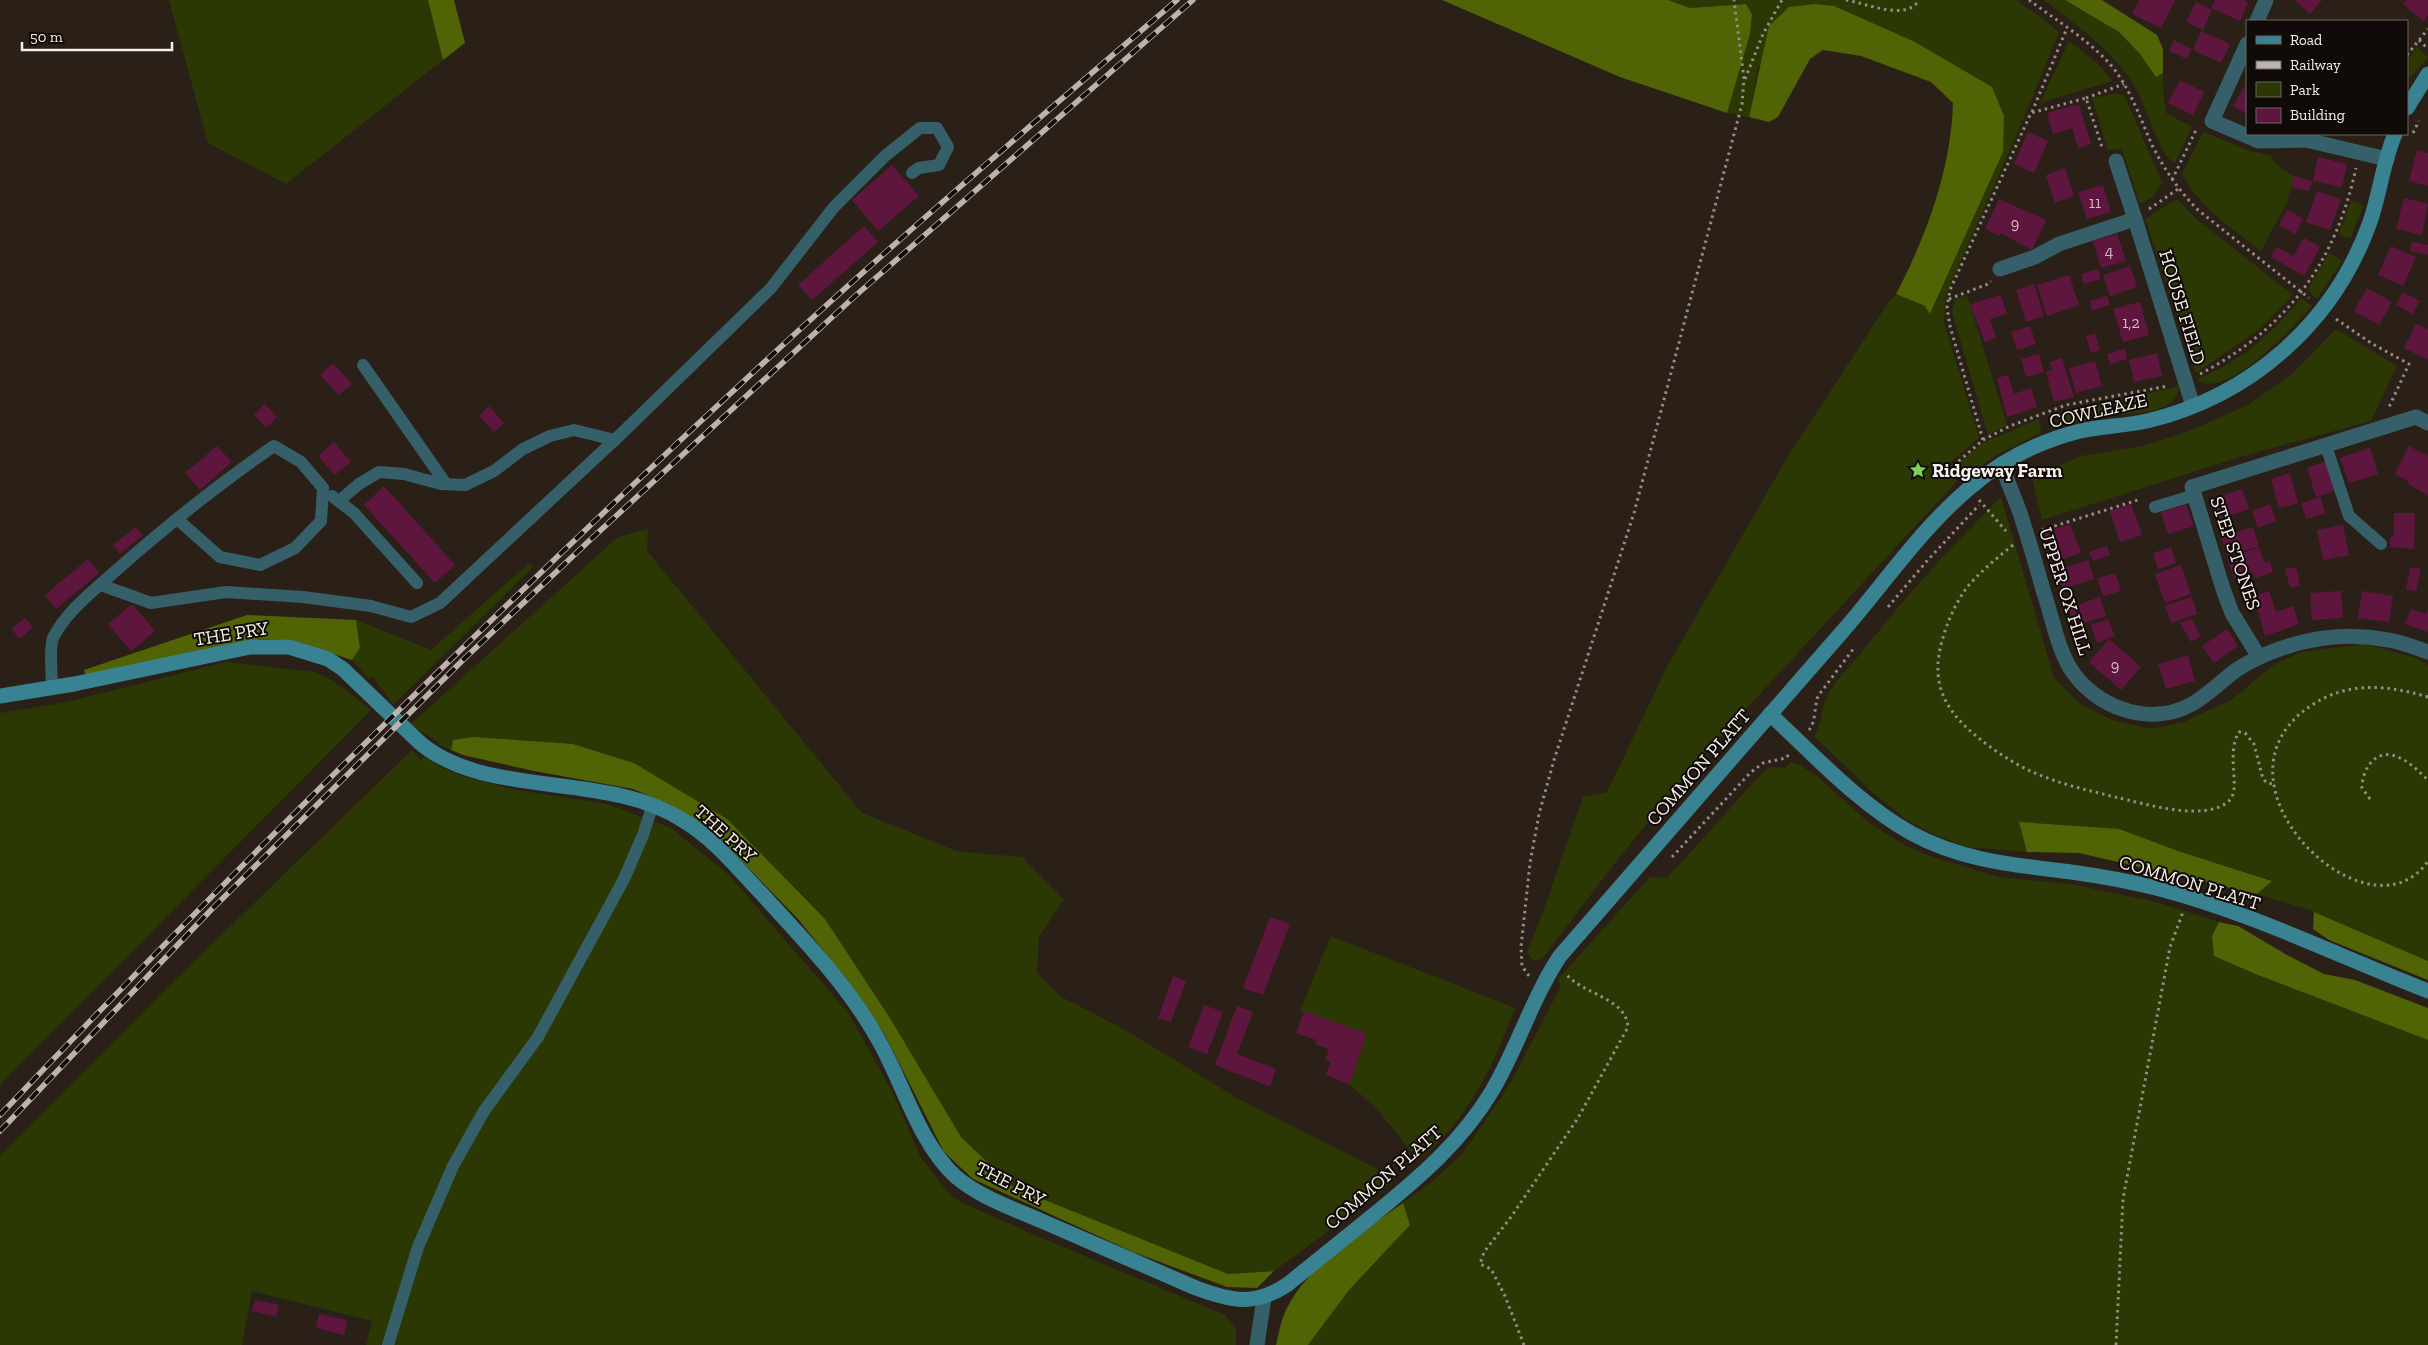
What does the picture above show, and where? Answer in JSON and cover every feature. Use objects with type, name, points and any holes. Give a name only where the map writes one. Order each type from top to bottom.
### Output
[{"type":"main road","points":[[2408,106],[2428,74]]},
{"type":"main road","name":"COWLEAZE","points":[[1770,714],[1943,514],[1969,487],[2002,464],[2028,450],[2064,436],[2146,421],[2193,406],[2238,386],[2271,363],[2290,346],[2324,309],[2341,285],[2358,254],[2376,203],[2386,159],[2395,135]]},
{"type":"main road","name":"THE PRY","points":[[0,696],[52,688],[250,647],[289,647],[328,659],[362,685],[430,752],[449,762],[484,772],[618,793],[653,804],[686,822],[733,863],[795,930],[844,988],[862,1011],[881,1044],[924,1132],[954,1175],[990,1198],[1196,1288],[1237,1300],[1264,1298]]},
{"type":"main road","name":"COMMON PLATT","points":[[1264,1298],[1279,1290],[1305,1270],[1424,1173],[1451,1147],[1491,1092],[1514,1048],[1539,991],[1553,967],[1770,714],[1885,817],[1939,847],[1964,856],[1987,861],[2107,877],[2188,898],[2268,926],[2428,991]]},
{"type":"street","points":[[2257,20],[2266,0]]},
{"type":"street","points":[[2246,46],[2212,121],[2259,141],[2306,140],[2360,151],[2386,159]]},
{"type":"street","name":"HOUSE FIELD","points":[[2116,161],[2193,406]]},
{"type":"street","points":[[2000,269],[2035,256],[2059,244],[2135,219]]},
{"type":"street","points":[[2193,491],[2416,417],[2428,423]]},
{"type":"street","name":"UPPER OX HILL","points":[[2002,464],[2068,666],[2084,687],[2100,700],[2133,712],[2174,711],[2190,705],[2205,696],[2226,678],[2259,657],[2306,641],[2342,635],[2392,640],[2428,652]]},
{"type":"street","name":"STEP STONES","points":[[2193,491],[2229,605],[2259,657]]},
{"type":"street","points":[[1257,1345],[1264,1298]]},
{"type":"lane","points":[[101,585],[151,603],[226,592],[313,598],[370,606],[411,617],[440,603],[615,440],[772,288],[834,207],[879,162],[920,128],[937,128],[948,147],[939,165],[919,168],[912,173]]},
{"type":"lane","points":[[363,365],[446,484]]},
{"type":"lane","points":[[339,501],[359,484],[379,472],[404,474],[446,484],[465,485],[494,470],[523,449],[550,436],[574,430],[615,440]]},
{"type":"lane","points":[[52,688],[52,640],[71,612],[222,481],[274,446],[301,462],[322,488],[354,513],[417,583]]},
{"type":"lane","points":[[2326,446],[2349,516],[2381,544]]},
{"type":"lane","points":[[178,519],[220,557],[260,565],[295,548],[321,521],[322,488]]},
{"type":"lane","points":[[2155,507],[2193,491]]},
{"type":"lane","points":[[388,1345],[418,1247],[453,1166],[484,1111],[538,1037],[624,879],[643,835],[653,804]]},
{"type":"path","points":[[1539,991],[1522,966],[1521,947],[1530,863],[1539,814],[1554,760],[1634,513],[1683,322],[1734,138],[1742,104],[1744,80],[1734,0]]},
{"type":"path","points":[[1744,80],[1763,34],[1782,0]]},
{"type":"path","points":[[1846,0],[1896,12],[1917,4],[1919,0]]},
{"type":"path","points":[[2029,0],[2067,28],[2106,61],[2124,84],[2135,103],[2153,146],[2172,180],[2198,210],[2337,320],[2371,343],[2409,364],[2384,417],[2386,427]]},
{"type":"path","points":[[1965,381],[1950,326],[1947,308],[1948,299],[2067,28]]},
{"type":"path","points":[[2408,54],[2428,29]]},
{"type":"path","points":[[2418,40],[2428,49]]},
{"type":"path","points":[[2031,113],[2086,98],[2124,84]]},
{"type":"path","points":[[2086,98],[2104,154],[2116,161]]},
{"type":"path","points":[[2411,138],[2422,114]]},
{"type":"path","points":[[2172,180],[2193,136]]},
{"type":"path","points":[[1983,440],[2010,426],[2066,405],[2154,389],[2185,380],[2241,351],[2282,316],[2302,292],[2337,228],[2347,203],[2360,151]]},
{"type":"path","points":[[2135,219],[2178,189]]},
{"type":"path","points":[[1948,299],[1988,284],[2000,269]]},
{"type":"path","points":[[2332,326],[2340,316]]},
{"type":"path","points":[[2143,498],[2026,534],[1969,584],[1955,606],[1938,656],[1939,680],[1946,702],[1964,725],[2012,762],[2046,778],[2079,788],[2189,812],[2218,806],[2227,802],[2233,796],[2232,747],[2240,732],[2245,733],[2254,744],[2263,779],[2267,783],[2273,784]]},
{"type":"path","points":[[1887,608],[1926,562],[1986,499]]},
{"type":"path","points":[[1665,864],[1750,773],[1763,763],[1786,758],[1813,726],[1818,696],[1859,642]]},
{"type":"path","points":[[2428,698],[2400,689],[2369,687],[2341,691],[2323,697],[2287,724],[2274,755],[2273,784],[2277,801],[2286,819],[2309,850],[2322,862],[2351,879],[2381,886],[2396,883],[2410,878],[2428,861]]},
{"type":"path","points":[[2370,799],[2362,788],[2362,776],[2372,761],[2381,755],[2398,756],[2414,766],[2428,780]]},
{"type":"path","points":[[2116,1345],[2123,1199],[2170,947],[2188,898]]},
{"type":"path","points":[[1524,1345],[1505,1296],[1491,1269],[1480,1264],[1484,1252],[1511,1217],[1578,1118],[1628,1027],[1627,1019],[1619,1009],[1599,995],[1573,983],[1564,972],[1553,967]]},
{"type":"green space","points":[[169,0],[428,0],[443,60],[286,184],[208,143]]},
{"type":"green space","points":[[428,0],[454,0],[465,43],[443,60]]},
{"type":"green space","points":[[1442,0],[1668,0],[1690,8],[1746,4],[1752,14],[1750,34],[1727,113],[1620,77]]},
{"type":"green space","points":[[1668,0],[2016,0],[2045,20],[2059,33],[1946,295],[1944,322],[1979,438],[1947,465],[1957,481],[1698,761],[1618,859],[1542,959],[1534,961],[1527,953],[1583,797],[1607,792],[1668,665],[1788,456],[1888,303],[1896,294],[1925,306],[1931,313],[2003,152],[2004,116],[1834,6],[1758,68],[1749,117],[1727,113],[1750,34],[1752,13],[1746,4],[1690,8]]},
{"type":"green space","points":[[2044,0],[2065,0],[2119,32],[2140,54],[2156,77],[2163,73],[2166,113],[2192,127],[2175,163],[2165,152],[2140,96],[2121,67],[2098,43]]},
{"type":"green space","points":[[2065,0],[2102,0],[2157,35],[2163,49],[2163,73],[2156,77],[2140,54],[2119,32]]},
{"type":"green space","points":[[1815,4],[1834,6],[1915,42],[1992,87],[2004,116],[2003,152],[1930,314],[1925,306],[1896,294],[1918,249],[1935,201],[1948,152],[1953,103],[1931,82],[1861,56],[1823,50],[1810,59],[1778,117],[1769,122],[1749,117],[1769,26],[1789,7]]},
{"type":"green space","points":[[2069,41],[2098,64],[2112,81],[2040,103]]},
{"type":"green space","points":[[2417,47],[2428,57],[2412,76],[2408,76],[2408,59]]},
{"type":"green space","points":[[2118,93],[2125,97],[2162,182],[2154,196],[2140,204],[2122,149],[2108,150],[2092,98]]},
{"type":"green space","points":[[2203,132],[2250,151],[2272,156],[2273,161],[2294,177],[2287,202],[2261,251],[2207,207],[2189,186],[2182,174]]},
{"type":"green space","points":[[2177,199],[2195,218],[2293,295],[2261,328],[2196,373],[2145,219]]},
{"type":"green space","points":[[2351,201],[2360,203],[2363,207],[2351,237],[2346,238],[2339,234]]},
{"type":"green space","points":[[2329,253],[2342,261],[2317,299],[2308,290]]},
{"type":"green space","points":[[1967,295],[2007,425],[1988,435],[1952,312],[1955,299]]},
{"type":"green space","points":[[2301,298],[2312,306],[2291,329],[2258,359],[2224,381],[2209,384],[2197,379],[2227,364],[2255,345],[2291,311]]},
{"type":"green space","points":[[2336,329],[2397,366],[2371,421],[2240,457],[2042,520],[2032,478],[2081,456],[2143,446],[2189,431],[2248,405],[2292,374]]},
{"type":"green space","points":[[2179,386],[2177,395],[2166,406],[2140,413],[2123,415],[2119,412],[2117,401]]},
{"type":"green space","points":[[2106,401],[2109,412],[2106,417],[2065,425],[2059,423],[2056,413]]},
{"type":"green space","points":[[2039,419],[2040,433],[1995,456],[1965,478],[1956,465],[1983,443]]},
{"type":"green space","points":[[2001,497],[2054,678],[2079,703],[2112,720],[2151,729],[2184,722],[2231,700],[2275,664],[2301,652],[2365,644],[2416,658],[2428,665],[2428,961],[2310,910],[2257,894],[2271,880],[2178,851],[2020,822],[2027,852],[1966,847],[1931,833],[1907,820],[1871,791],[1814,736],[1819,726],[1825,700],[1836,682],[1948,551]]},
{"type":"green space","points":[[648,529],[647,551],[862,813],[956,851],[1022,857],[1064,899],[1039,937],[1037,973],[1060,996],[1125,1030],[1237,1098],[1395,1178],[1368,1202],[1274,1271],[1228,1274],[1013,1187],[961,1137],[890,1018],[825,919],[634,763],[573,744],[453,740],[451,750],[439,745],[440,743],[410,725],[618,537]]},
{"type":"green space","points":[[529,563],[533,567],[393,705],[373,676],[369,679],[352,660],[360,648],[356,620],[431,650]]},
{"type":"green space","points":[[247,615],[356,620],[360,648],[352,660],[290,640],[261,639],[86,677],[84,670]]},
{"type":"green space","points":[[226,662],[314,672],[332,680],[371,710],[0,1085],[0,713],[62,703]]},
{"type":"green space","points":[[473,737],[573,744],[634,763],[727,819],[825,919],[890,1018],[961,1137],[1013,1187],[1228,1274],[1274,1271],[1257,1288],[1227,1287],[1133,1252],[973,1179],[944,1152],[885,1035],[848,981],[798,919],[722,841],[671,805],[633,789],[534,771],[463,755],[451,750],[453,740]]},
{"type":"green space","points":[[412,750],[421,760],[425,756],[442,768],[461,775],[510,789],[607,804],[671,828],[729,875],[849,1014],[893,1093],[921,1158],[950,1195],[967,1205],[1044,1239],[1225,1315],[1236,1328],[1236,1345],[366,1345],[372,1321],[252,1291],[242,1345],[0,1345],[0,1156],[174,981]]},
{"type":"green space","points":[[1791,762],[1800,765],[1818,777],[1868,822],[1906,846],[1930,856],[1998,877],[2071,884],[2156,902],[2219,922],[2212,936],[2258,975],[2428,1040],[2428,1345],[1308,1345],[1349,1290],[1410,1225],[1403,1203],[1433,1181],[1463,1153],[1510,1084],[1561,986],[1558,979],[1650,877],[1667,878],[1762,773],[1771,767],[1785,768]]},
{"type":"green space","points":[[2019,822],[2119,829],[2178,851],[2272,881],[2257,894],[2079,853],[2027,852]]},
{"type":"green space","points":[[2314,912],[2428,961],[2428,980],[2329,940],[2313,929]]},
{"type":"green space","points":[[2219,922],[2238,926],[2324,974],[2355,980],[2428,1008],[2428,1040],[2258,975],[2214,956],[2212,936]]},
{"type":"green space","points":[[1331,936],[1515,1008],[1488,1071],[1465,1110],[1451,1129],[1418,1160],[1377,1109],[1349,1084],[1367,1034],[1300,1011]]},
{"type":"green space","points":[[1403,1203],[1410,1225],[1349,1290],[1308,1345],[1276,1345],[1287,1308],[1309,1276],[1339,1249]]},
{"type":"building","points":[[2139,0],[2175,0],[2161,28],[2132,14]]},
{"type":"building","points":[[2215,0],[2244,0],[2248,2],[2240,21],[2211,8]]},
{"type":"building","points":[[2295,0],[2322,0],[2310,14]]},
{"type":"building","points":[[2406,0],[2428,0],[2428,15],[2423,21],[2403,4]]},
{"type":"building","points":[[2196,2],[2212,10],[2203,30],[2186,22]]},
{"type":"building","points":[[2201,31],[2230,44],[2221,63],[2193,50]]},
{"type":"building","points":[[2174,40],[2191,49],[2187,59],[2169,51]]},
{"type":"building","points":[[2180,80],[2204,92],[2193,115],[2168,103]]},
{"type":"building","points":[[2246,84],[2246,113],[2233,106]]},
{"type":"building","points":[[2079,104],[2091,144],[2078,148],[2072,128],[2053,134],[2047,113]]},
{"type":"building","points":[[2028,132],[2048,141],[2034,173],[2014,164]]},
{"type":"building","points":[[2417,150],[2428,153],[2428,186],[2409,181]]},
{"type":"building","points":[[2318,157],[2347,164],[2342,187],[2313,181]]},
{"type":"building","points":[[892,165],[919,196],[878,231],[852,200]]},
{"type":"building","points":[[2065,168],[2074,196],[2055,203],[2046,175]]},
{"type":"building","points":[[2294,176],[2312,181],[2309,191],[2291,187]]},
{"type":"building","points":[[2103,185],[2111,212],[2087,219],[2078,192]]},
{"type":"building","points":[[2317,191],[2341,199],[2330,230],[2306,222]]},
{"type":"building","points":[[2404,198],[2428,204],[2422,235],[2396,229]]},
{"type":"building","points":[[1999,199],[2046,220],[2032,250],[2001,233],[2000,236],[1985,229]]},
{"type":"building","points":[[2287,210],[2303,218],[2295,234],[2279,225]]},
{"type":"building","points":[[864,226],[878,242],[812,300],[798,285]]},
{"type":"building","points":[[2117,234],[2126,261],[2101,268],[2093,241]]},
{"type":"building","points":[[2304,238],[2320,247],[2304,276],[2271,257],[2277,247],[2293,256]]},
{"type":"building","points":[[2412,242],[2428,245],[2428,255],[2410,251]]},
{"type":"building","points":[[2391,246],[2416,257],[2403,286],[2378,275]]},
{"type":"building","points":[[2130,266],[2137,287],[2110,296],[2103,275]]},
{"type":"building","points":[[2098,269],[2101,279],[2084,284],[2081,274]]},
{"type":"building","points":[[2069,275],[2079,305],[2047,316],[2037,285]]},
{"type":"building","points":[[2034,284],[2044,316],[2026,322],[2016,290]]},
{"type":"building","points":[[2367,288],[2392,302],[2379,325],[2354,311]]},
{"type":"building","points":[[2403,292],[2420,301],[2412,314],[2396,305]]},
{"type":"building","points":[[2001,295],[2007,314],[1990,319],[1996,338],[1985,342],[1970,304]]},
{"type":"building","points":[[2107,296],[2110,305],[2092,310],[2090,301]]},
{"type":"building","points":[[2140,302],[2149,335],[2123,342],[2113,309]]},
{"type":"building","points":[[2416,324],[2428,329],[2428,360],[2404,348]]},
{"type":"building","points":[[2030,326],[2036,344],[2017,350],[2011,332]]},
{"type":"building","points":[[2095,333],[2100,350],[2091,353],[2086,336]]},
{"type":"building","points":[[2125,349],[2127,359],[2110,364],[2107,354]]},
{"type":"building","points":[[2157,353],[2162,376],[2134,382],[2129,360]]},
{"type":"building","points":[[2039,354],[2044,372],[2026,377],[2021,359]]},
{"type":"building","points":[[2062,358],[2074,397],[2054,402],[2046,372],[2052,370],[2050,362]]},
{"type":"building","points":[[2095,361],[2102,386],[2076,393],[2069,368]]},
{"type":"building","points":[[333,363],[352,384],[339,395],[320,375]]},
{"type":"building","points":[[2008,375],[2014,394],[2031,388],[2037,407],[2007,417],[1997,378]]},
{"type":"building","points":[[265,404],[277,417],[266,428],[254,415]]},
{"type":"building","points":[[489,406],[504,423],[494,432],[479,416]]},
{"type":"building","points":[[334,442],[351,462],[335,475],[318,456]]},
{"type":"building","points":[[217,446],[232,462],[200,490],[185,473]]},
{"type":"building","points":[[2409,446],[2428,456],[2428,496],[2395,474]]},
{"type":"building","points":[[2370,448],[2378,474],[2349,483],[2340,458]]},
{"type":"building","points":[[2326,461],[2335,491],[2316,497],[2307,468]]},
{"type":"building","points":[[2290,473],[2298,503],[2279,508],[2271,479]]},
{"type":"building","points":[[384,486],[455,565],[435,583],[364,505]]},
{"type":"building","points":[[2242,489],[2249,509],[2217,520],[2210,500]]},
{"type":"building","points":[[2321,497],[2325,514],[2306,519],[2301,503]]},
{"type":"building","points":[[2131,504],[2142,535],[2120,542],[2110,511]]},
{"type":"building","points":[[2270,504],[2276,521],[2258,528],[2252,511]]},
{"type":"building","points":[[2186,505],[2194,526],[2168,534],[2161,512]]},
{"type":"building","points":[[2394,513],[2415,513],[2414,549],[2390,547],[2390,537],[2394,537]]},
{"type":"building","points":[[2070,524],[2081,553],[2054,562],[2044,533]]},
{"type":"building","points":[[2343,525],[2349,555],[2323,560],[2317,530]]},
{"type":"building","points":[[136,527],[143,535],[120,554],[113,545]]},
{"type":"building","points":[[2253,527],[2259,546],[2228,556],[2221,537]]},
{"type":"building","points":[[2107,546],[2110,555],[2093,561],[2089,552]]},
{"type":"building","points":[[2171,547],[2176,563],[2158,569],[2153,553]]},
{"type":"building","points":[[2259,547],[2264,563],[2270,561],[2273,572],[2255,578],[2253,572],[2234,578],[2227,558]]},
{"type":"building","points":[[88,559],[99,573],[56,609],[45,595]]},
{"type":"building","points":[[2088,560],[2094,579],[2063,589],[2057,570]]},
{"type":"building","points":[[2181,565],[2191,594],[2165,603],[2155,574]]},
{"type":"building","points":[[2296,567],[2300,586],[2290,588],[2285,569]]},
{"type":"building","points":[[2410,567],[2421,569],[2416,591],[2406,589]]},
{"type":"building","points":[[2115,573],[2121,591],[2103,596],[2097,578]]},
{"type":"building","points":[[2269,591],[2276,612],[2293,606],[2299,624],[2265,636],[2254,596]]},
{"type":"building","points":[[2341,591],[2343,618],[2312,620],[2310,593]]},
{"type":"building","points":[[2362,591],[2393,596],[2389,622],[2358,618]]},
{"type":"building","points":[[2100,597],[2106,616],[2075,626],[2069,608]]},
{"type":"building","points":[[2192,597],[2197,614],[2171,623],[2165,606]]},
{"type":"building","points":[[132,604],[155,631],[131,651],[108,624]]},
{"type":"building","points":[[2411,609],[2426,614],[2428,610],[2428,632],[2405,624]]},
{"type":"building","points":[[25,618],[33,627],[20,639],[11,629]]},
{"type":"building","points":[[2191,618],[2201,636],[2191,642],[2180,623]]},
{"type":"building","points":[[2108,619],[2115,636],[2097,643],[2091,625]]},
{"type":"building","points":[[2227,629],[2238,646],[2214,663],[2202,646]]},
{"type":"building","points":[[2109,639],[2141,667],[2121,690],[2089,662]]},
{"type":"building","points":[[2188,655],[2195,681],[2166,689],[2158,664]]},
{"type":"building","points":[[1270,917],[1290,924],[1263,995],[1243,988]]},
{"type":"building","points":[[1173,976],[1186,981],[1171,1022],[1158,1018]]},
{"type":"building","points":[[1204,1005],[1223,1012],[1207,1054],[1188,1047]]},
{"type":"building","points":[[1237,1006],[1253,1012],[1237,1054],[1276,1069],[1270,1087],[1215,1065]]},
{"type":"building","points":[[1304,1011],[1367,1034],[1349,1084],[1326,1075],[1331,1062],[1325,1060],[1329,1049],[1315,1044],[1316,1040],[1296,1033]]},
{"type":"building","points":[[255,1300],[279,1305],[276,1316],[252,1311]]},
{"type":"building","points":[[319,1314],[347,1320],[344,1335],[316,1328]]},
{"type":"railway","points":[[0,1115],[279,828],[469,641],[662,457],[863,273],[1177,0]]},
{"type":"railway","points":[[0,1131],[210,911],[466,657],[854,297],[1193,0]]},
{"type":"place","name":"Ridgeway Farm","points":[[1918,470]]}]
